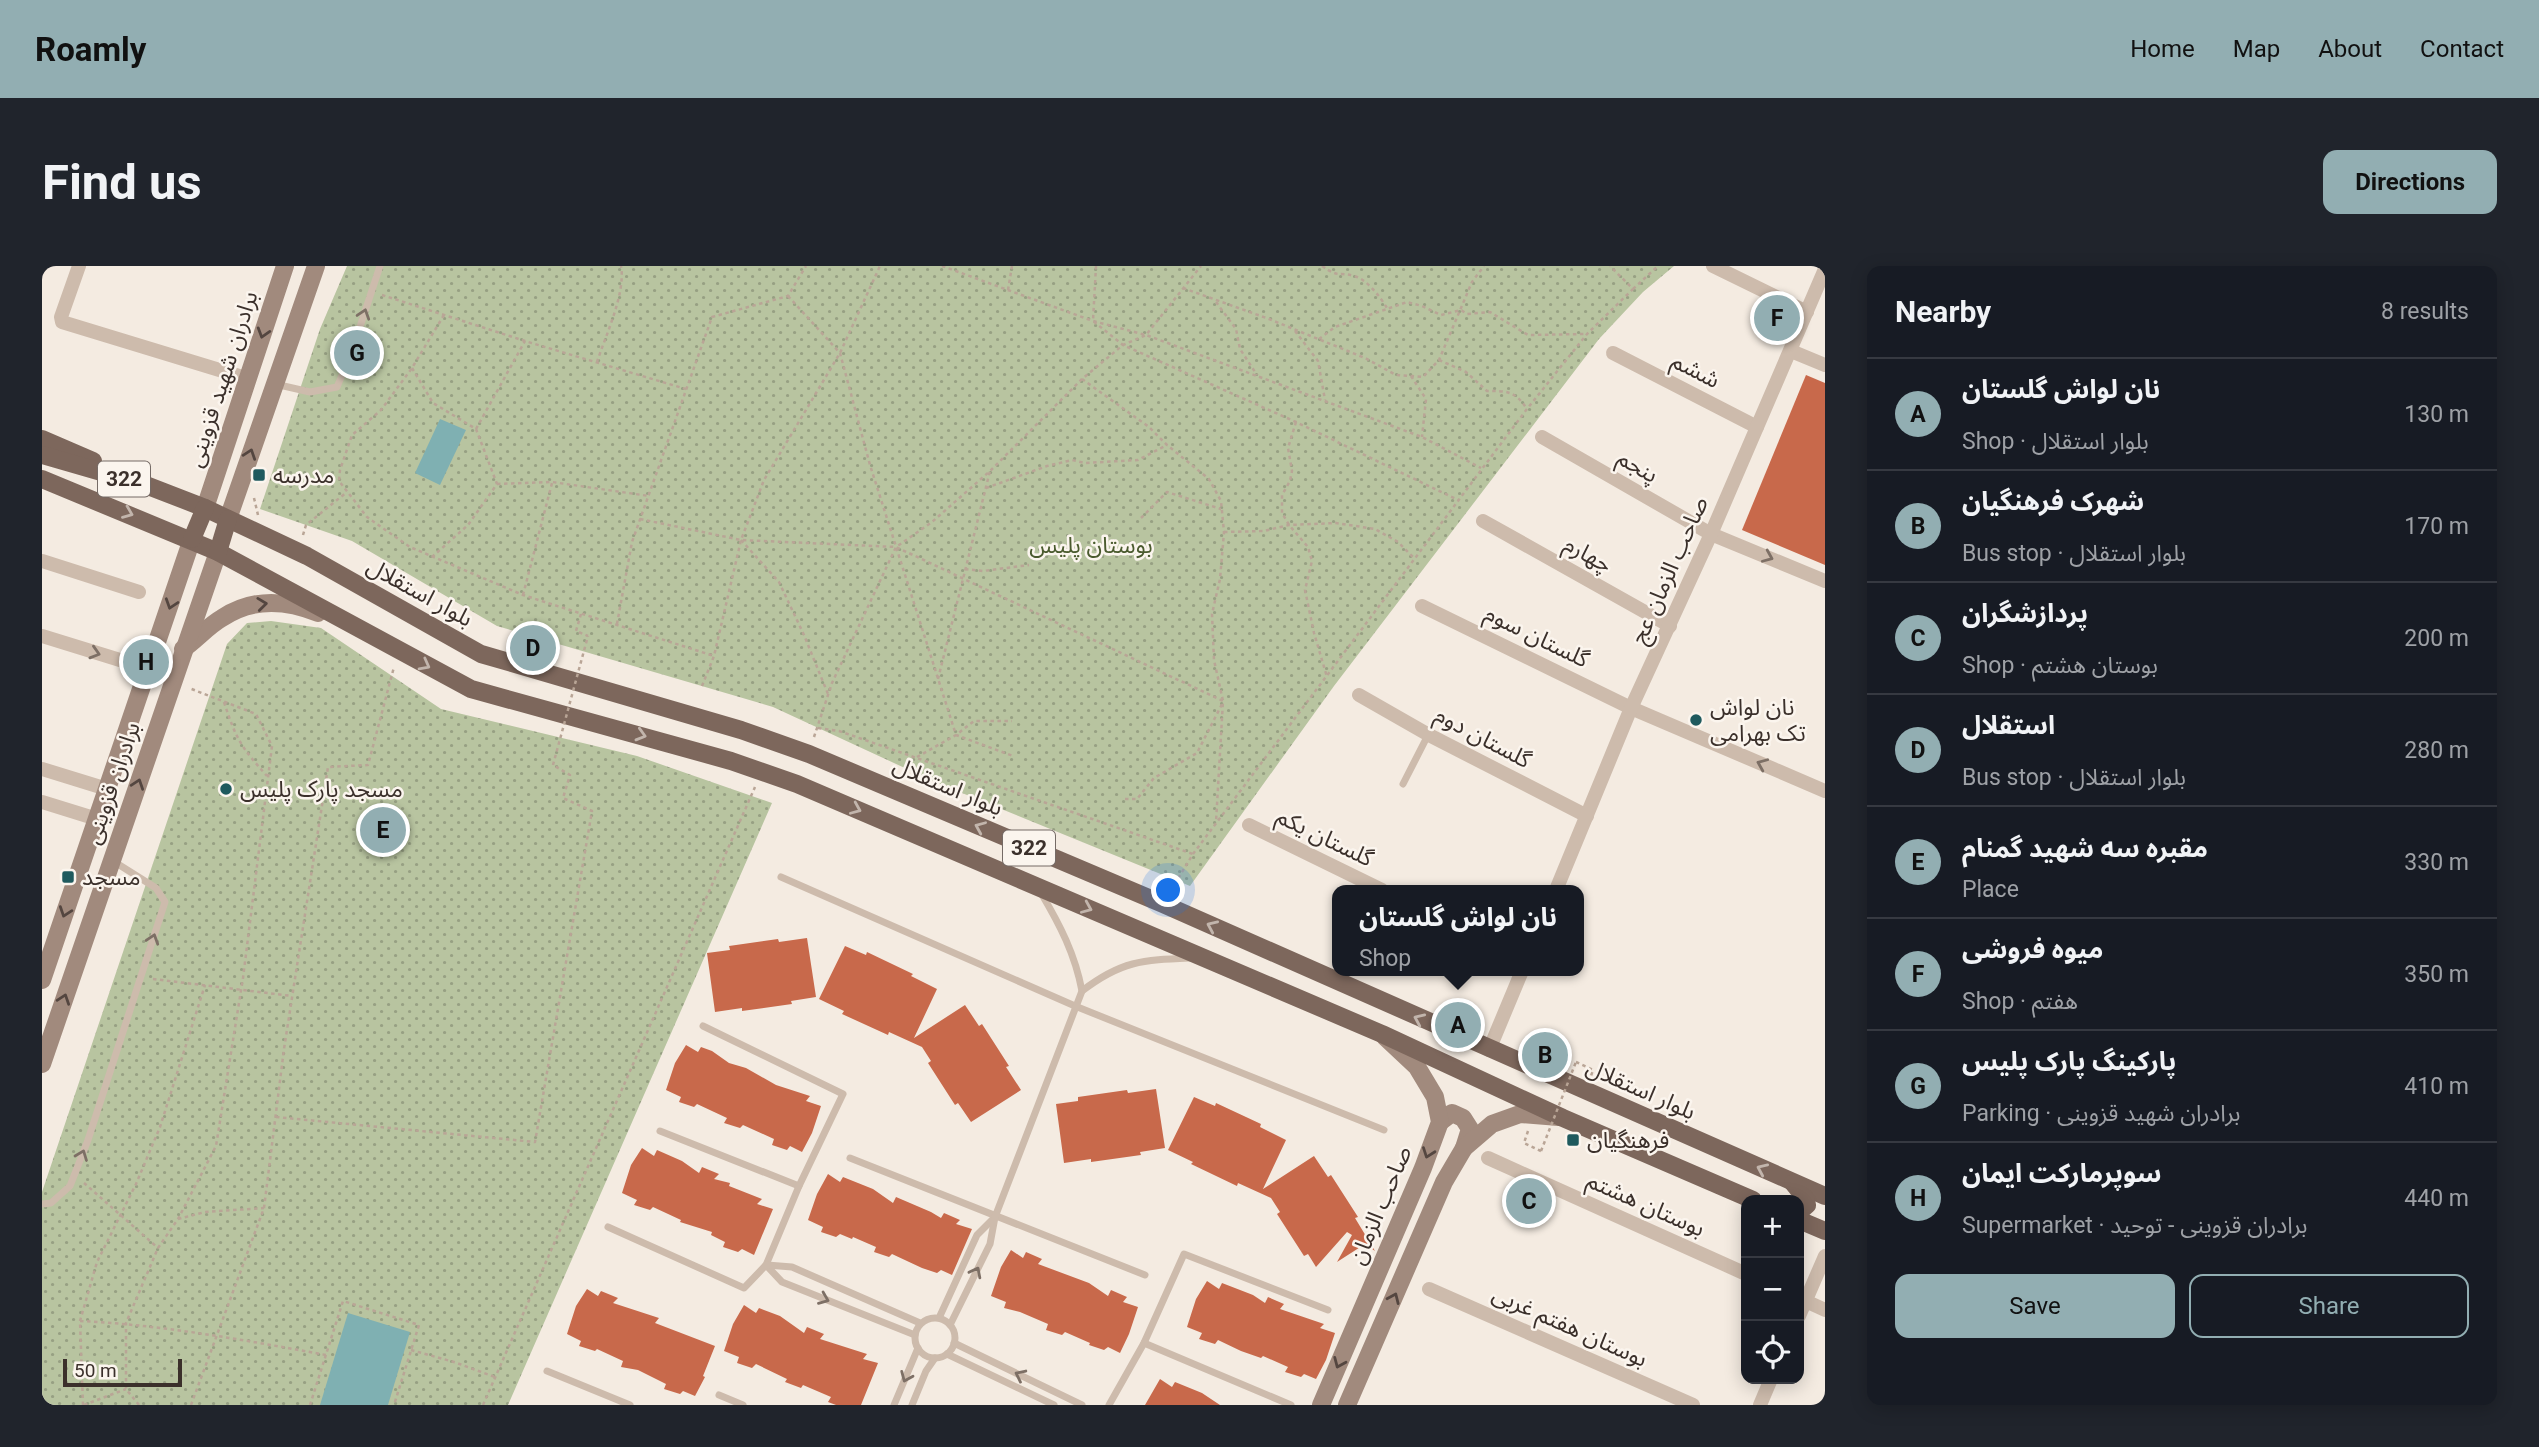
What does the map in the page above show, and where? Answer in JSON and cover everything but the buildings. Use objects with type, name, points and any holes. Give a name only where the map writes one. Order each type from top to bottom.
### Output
[{"type":"main road","points":[[228,519],[316,266]]},
{"type":"main road","name":"برادران شهید قزوینی","points":[[205,508],[249,379],[282,267]]},
{"type":"main road","points":[[42,439],[143,484]]},
{"type":"main road","name":"بلوار استقلال","points":[[42,455],[143,484],[205,508],[298,552],[481,654],[741,730],[809,754],[1163,904],[1825,1196]]},
{"type":"main road","name":"322","points":[[42,479],[192,539],[471,689],[598,723],[762,772],[808,789],[1382,1034],[1563,1118],[1741,1195]]},
{"type":"main road","points":[[42,488],[74,491]]},
{"type":"main road","points":[[42,980],[48,944],[97,819],[192,539],[205,508]]},
{"type":"main road","name":"برادران قزوینی","points":[[42,1064],[228,519]]},
{"type":"main road","points":[[183,649],[220,618],[242,608],[267,602],[296,604],[366,632]]},
{"type":"main road","points":[[1347,1405],[1444,1182],[1464,1148],[1470,1129],[1463,1118],[1452,1113],[1440,1122],[1435,1097],[1417,1067],[1382,1034]]},
{"type":"main road","points":[[1464,1148],[1492,1124],[1520,1114],[1563,1118]]},
{"type":"main road","name":"صاحب الزمان","points":[[1321,1405],[1423,1168],[1440,1122]]},
{"type":"main road","points":[[1792,1182],[1803,1195]]},
{"type":"main road","points":[[1804,1222],[1825,1231]]},
{"type":"street","points":[[79,266],[61,317],[62,322],[249,379]]},
{"type":"street","points":[[1713,266],[1807,312]]},
{"type":"street","name":"صاحب الزمان عج","points":[[1558,885],[1631,708],[1711,534],[1825,269]]},
{"type":"street","points":[[1791,351],[1825,365]]},
{"type":"street","name":"ششم","points":[[1614,353],[1757,427]]},
{"type":"street","name":"پنجم","points":[[1542,438],[1711,534],[1825,581]]},
{"type":"street","name":"چهارم","points":[[1483,521],[1670,626]]},
{"type":"street","points":[[42,561],[139,592]]},
{"type":"street","name":"گلستان سوم","points":[[1422,606],[1631,708],[1825,791]]},
{"type":"street","points":[[42,636],[149,669]]},
{"type":"street","name":"گلستان دوم","points":[[1359,695],[1429,735],[1587,816]]},
{"type":"street","points":[[42,769],[107,789]]},
{"type":"street","points":[[42,802],[97,819]]},
{"type":"street","name":"گلستان یکم","points":[[1249,825],[1371,885]]},
{"type":"street","points":[[1489,1050],[1520,976]]},
{"type":"street","name":"بوستان هشتم","points":[[1488,1158],[1741,1272]]},
{"type":"street","points":[[1804,1295],[1825,1256]]},
{"type":"street","name":"بوستان هفتم غربی","points":[[1429,1289],[1693,1405]]},
{"type":"street","points":[[1804,1300],[1825,1310]]},
{"type":"street","points":[[1760,1405],[1769,1384]]},
{"type":"lane","points":[[274,384],[310,392],[337,387],[380,266]]},
{"type":"lane","points":[[1402,784],[1429,735]]},
{"type":"lane","points":[[42,1204],[51,1203],[70,1186],[75,1175],[165,902],[156,888],[111,860]]},
{"type":"lane","points":[[782,877],[1075,1006],[1384,1130]]},
{"type":"lane","points":[[1037,887],[1065,934],[1077,965],[1082,991]]},
{"type":"lane","points":[[950,1325],[990,1244],[995,1217],[1082,991],[1105,973],[1125,965],[1201,957]]},
{"type":"lane","points":[[608,1227],[744,1288],[766,1265],[799,1186],[843,1094],[702,1026]]},
{"type":"lane","points":[[660,1131],[799,1186]]},
{"type":"lane","points":[[850,1158],[1145,1275]]},
{"type":"lane","points":[[939,1318],[977,1236],[995,1217]]},
{"type":"lane","points":[[1109,1405],[1144,1343],[1184,1254],[1328,1310]]},
{"type":"lane","points":[[766,1265],[792,1267],[920,1323]]},
{"type":"lane","points":[[766,1265],[782,1282],[915,1335]]},
{"type":"lane","points":[[939,1318],[950,1325],[955,1336],[954,1343],[947,1354],[928,1357],[918,1348],[915,1335],[920,1323],[939,1318]]},
{"type":"lane","points":[[954,1343],[1082,1405]]},
{"type":"lane","points":[[1144,1343],[1291,1405]]},
{"type":"lane","points":[[894,1405],[918,1348]]},
{"type":"lane","points":[[947,1354],[1054,1405]]},
{"type":"lane","points":[[912,1405],[926,1371],[935,1358]]},
{"type":"lane","points":[[547,1371],[630,1405]]},
{"type":"lane","points":[[719,1395],[743,1405]]},
{"type":"path","points":[[597,362],[613,314],[622,275],[621,266]]},
{"type":"path","points":[[617,624],[632,542],[712,317],[788,296],[806,266]]},
{"type":"path","points":[[702,686],[714,656],[741,540],[764,480],[840,353],[880,266]]},
{"type":"path","points":[[942,266],[1093,321],[1146,335],[1325,401],[1422,438],[1481,468]]},
{"type":"path","points":[[1008,290],[1012,266]]},
{"type":"path","points":[[1093,321],[1096,266]]},
{"type":"path","points":[[809,754],[828,695],[896,547],[932,522],[990,471],[1082,379],[1123,345],[1146,335],[1201,266]]},
{"type":"path","points":[[1322,266],[1335,276],[1356,276],[1377,293],[1387,308]]},
{"type":"path","points":[[1183,288],[1318,339],[1396,374],[1423,377],[1439,360],[1472,282],[1484,266]]},
{"type":"path","points":[[1610,266],[1633,289]]},
{"type":"path","points":[[1163,904],[1193,854],[1481,468],[1587,334],[1658,266]]},
{"type":"path","points":[[371,292],[686,389]]},
{"type":"path","points":[[788,296],[840,353],[896,547],[956,735]]},
{"type":"path","points":[[1214,299],[1236,329],[1241,349],[1258,376]]},
{"type":"path","points":[[1318,339],[1335,327],[1407,302],[1441,315],[1461,310],[1466,313],[1490,312],[1528,335],[1587,334]]},
{"type":"path","points":[[444,315],[412,368],[381,410],[352,435],[339,481],[347,492],[367,517],[410,547],[432,557],[523,595],[714,656]]},
{"type":"path","points":[[1093,321],[1123,345],[1296,422],[1458,500]]},
{"type":"path","points":[[1293,329],[1318,361],[1325,401]]},
{"type":"path","points":[[476,429],[524,341]]},
{"type":"path","points":[[1439,360],[1466,372],[1487,391],[1504,391],[1518,396],[1527,409]]},
{"type":"path","points":[[412,368],[433,403],[476,429],[497,484]]},
{"type":"path","points":[[1411,376],[1426,399],[1422,438]]},
{"type":"path","points":[[1082,379],[1149,427],[1209,479],[1221,501],[1224,532],[1220,579],[1212,614],[1214,660],[1223,701],[1216,824]]},
{"type":"path","points":[[1296,422],[1288,448],[1292,471],[1282,495],[1282,513],[1308,547],[1312,561],[1305,590],[1327,677]]},
{"type":"path","points":[[985,488],[1072,460],[1084,463],[1138,460],[1167,445]]},
{"type":"path","points":[[938,679],[990,471]]},
{"type":"path","points":[[497,484],[552,482],[649,496]]},
{"type":"path","points":[[523,595],[552,482]]},
{"type":"path","points":[[432,557],[468,525],[497,484]]},
{"type":"path","points":[[298,552],[306,525],[347,492]]},
{"type":"path","points":[[1141,518],[1167,492],[1222,509]]},
{"type":"path","points":[[640,519],[741,540],[896,547],[1223,701]]},
{"type":"path","points":[[1224,532],[1264,531],[1289,525],[1336,523],[1375,529],[1398,542],[1414,558]]},
{"type":"path","points":[[741,540],[779,582],[828,695]]},
{"type":"path","points":[[965,569],[983,571],[1029,565]]},
{"type":"path","points":[[275,1117],[535,1142],[592,811],[563,798],[570,775],[554,765],[588,636],[576,631],[582,613]]},
{"type":"path","points":[[191,1405],[264,1208],[292,996],[328,767],[368,765],[398,651]]},
{"type":"path","points":[[139,1405],[126,1389],[126,1323],[158,1248],[178,1219],[216,1146],[241,990],[272,746],[256,714],[172,682]]},
{"type":"path","points":[[1125,799],[1137,799],[1154,778],[1197,753],[1223,701]]},
{"type":"path","points":[[224,702],[234,735],[268,777]]},
{"type":"path","points":[[916,758],[956,735],[974,721],[1012,721]]},
{"type":"path","points":[[817,728],[839,732],[1193,854]]},
{"type":"path","points":[[956,735],[1013,756]]},
{"type":"path","points":[[483,1405],[762,772]]},
{"type":"path","points":[[141,977],[292,996]]},
{"type":"path","points":[[126,1389],[84,1405],[80,1321],[97,1262],[136,1184],[160,1127],[205,985]]},
{"type":"path","points":[[1524,1143],[1541,1150],[1576,1062],[1593,1070]]},
{"type":"path","points":[[75,1175],[158,1248]]},
{"type":"path","points":[[178,1219],[205,1212],[264,1208]]},
{"type":"path","points":[[310,1405],[343,1301],[419,1325],[394,1405]]},
{"type":"path","points":[[80,1321],[126,1323],[326,1355]]},
{"type":"path","points":[[411,1350],[495,1377]]},
{"type":"green space","name":"بوستان پلیس","points":[[347,266],[1674,266],[1643,292],[1599,339],[1334,686],[1190,886],[935,782],[773,707],[497,626],[352,541],[260,509],[320,329]]},
{"type":"green space","points":[[271,621],[321,628],[441,709],[637,756],[772,803],[508,1405],[42,1405],[42,1192],[227,644],[247,623]]},
{"type":"water","points":[[440,419],[466,430],[440,485],[415,473]]},
{"type":"water","points":[[348,1313],[410,1332],[388,1405],[320,1405]]},
{"type":"place","name":"میوه فروشی","points":[[1777,318]]},
{"type":"place","name":"پارکینگ پارک پلیس","points":[[357,353]]},
{"type":"place","name":"مدرسه","points":[[259,475]]},
{"type":"place","name":"استقلال","points":[[533,648]]},
{"type":"place","name":"سوپرمارکت ایمان","points":[[146,662]]},
{"type":"place","name":"نان‌ لواش‌ تک‌ بهرامی","points":[[1696,720]]},
{"type":"place","name":"مسجد پارک پلیس","points":[[226,789]]},
{"type":"place","name":"مقبره سه شهید گمنام","points":[[383,830]]},
{"type":"place","name":"مسجد","points":[[68,877]]},
{"type":"place","name":"نان لواش گلستان","points":[[1458,1025]]},
{"type":"place","name":"شهرک فرهنگیان","points":[[1545,1055]]},
{"type":"place","name":"فرهنگیان","points":[[1573,1140]]},
{"type":"place","name":"پردازشگران","points":[[1529,1201]]}]
